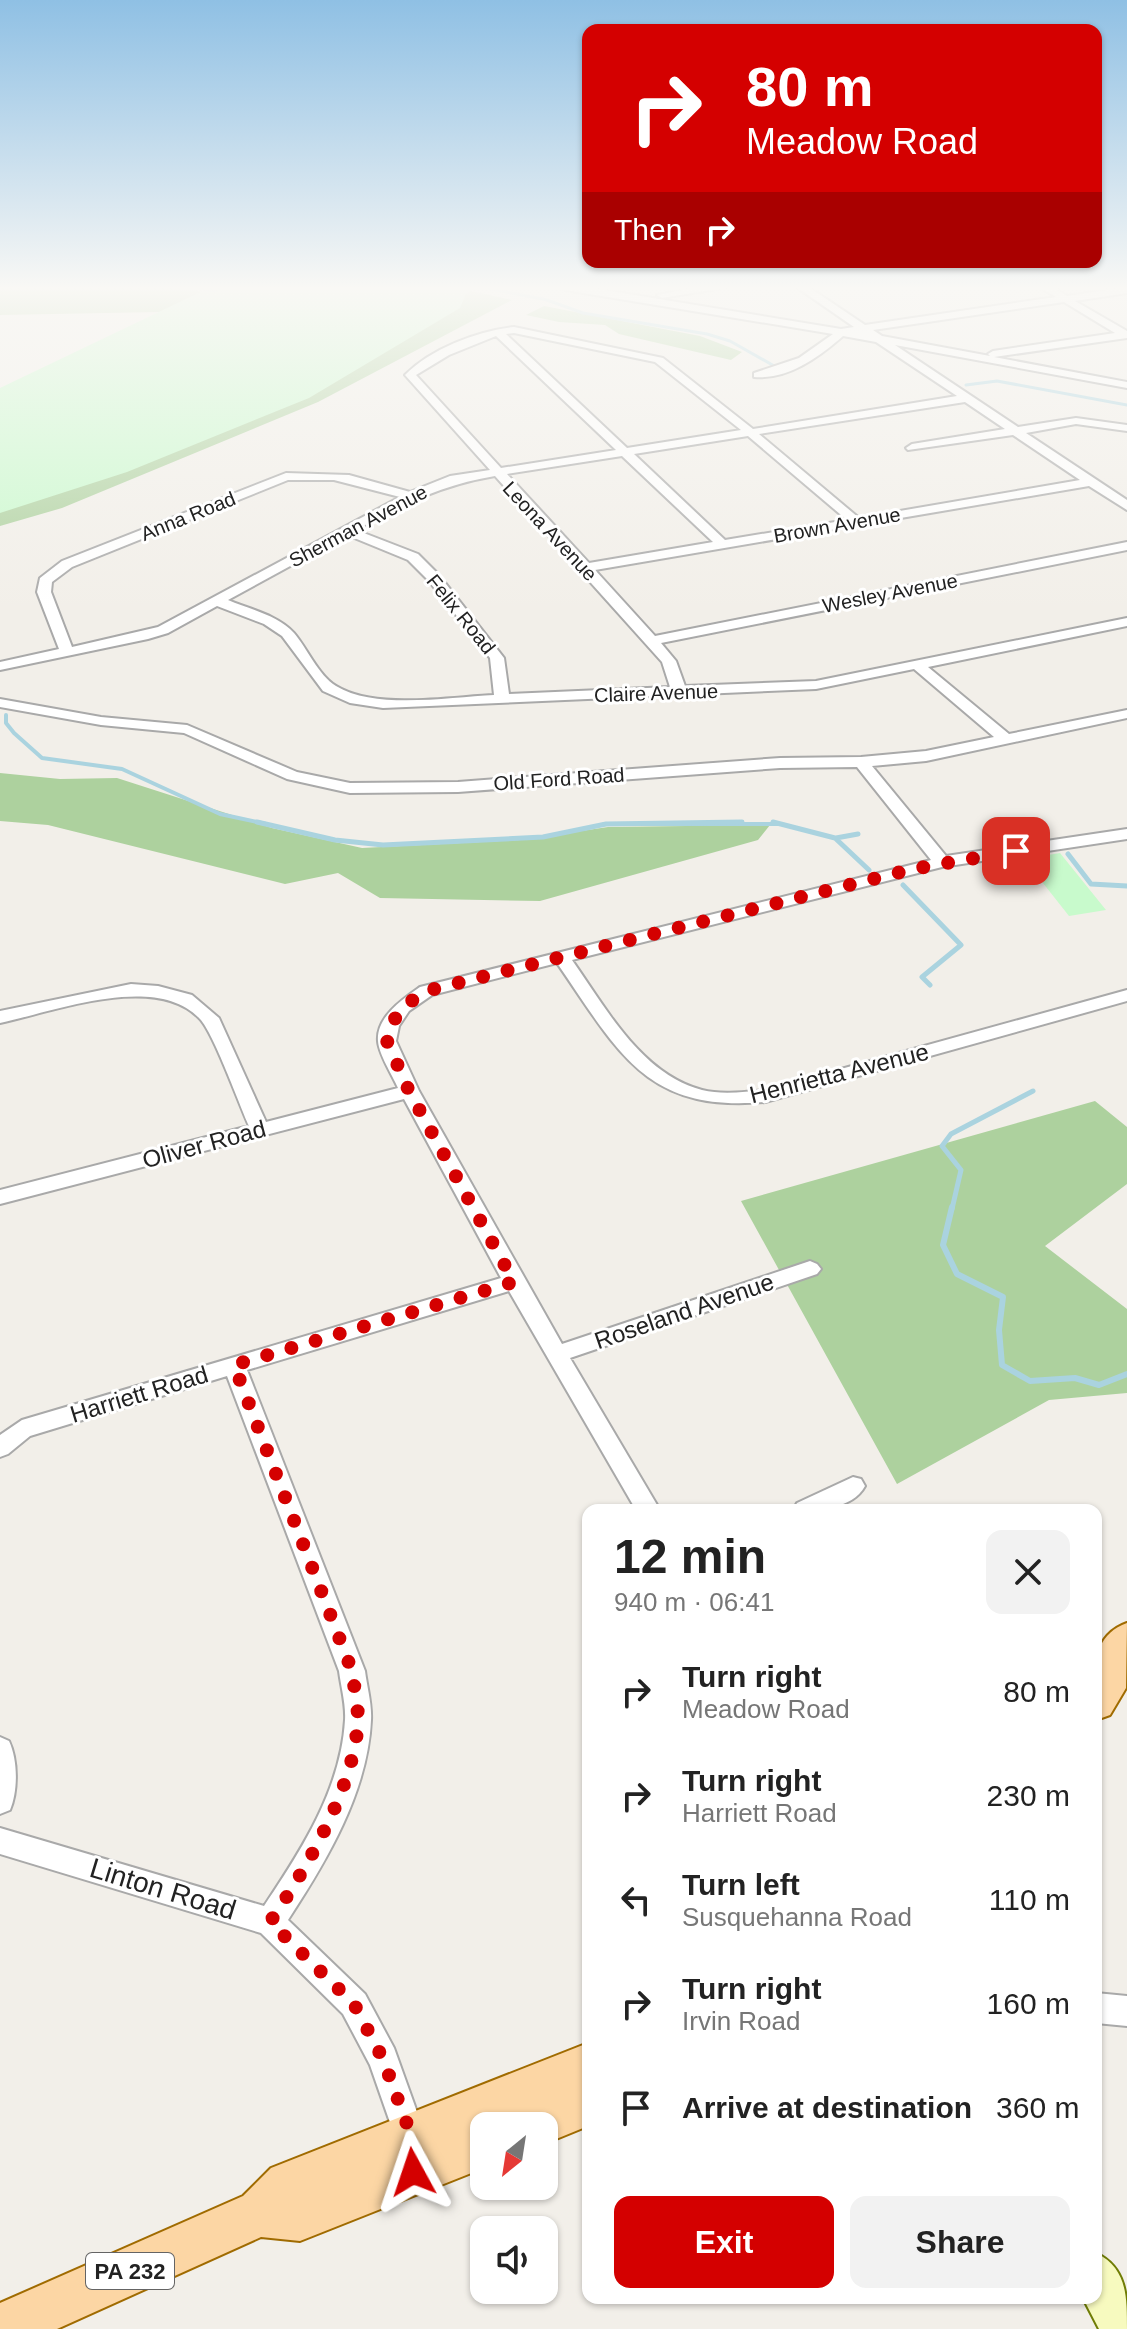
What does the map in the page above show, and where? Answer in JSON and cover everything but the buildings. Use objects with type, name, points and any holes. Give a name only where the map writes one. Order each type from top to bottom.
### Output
[{"type":"main road","points":[[1102,1694],[1114,1661]]},
{"type":"main road","name":"PA 232","points":[[0,2329],[260,2213],[300,2217],[412,2154],[582,2069]]},
{"type":"main road","points":[[558,2115],[582,2105]]},
{"type":"main road","name":"PA 232","points":[[412,2154],[470,2146]]},
{"type":"main road","points":[[1102,2287],[1125,2329]]},
{"type":"street","name":"Leona Avenue","points":[[427,395],[669,661],[679,691]]},
{"type":"street","points":[[565,395],[723,545]]},
{"type":"street","points":[[703,395],[856,521]]},
{"type":"street","points":[[963,395],[1127,506]]},
{"type":"street","name":"Sherman Avenue","points":[[0,666],[132,640],[163,630],[410,496],[454,479],[968,398]]},
{"type":"street","points":[[912,448],[1076,421],[1127,428]]},
{"type":"street","name":"Anna Road","points":[[67,651],[44,592],[45,581],[67,564],[286,477],[316,474],[352,478],[410,496]]},
{"type":"street","name":"Brown Avenue","points":[[585,568],[1090,482]]},
{"type":"street","name":"Felix Road","points":[[347,531],[413,557],[434,578],[497,658],[502,699]]},
{"type":"street","name":"Wesley Avenue","points":[[652,641],[1127,546]]},
{"type":"street","name":"Claire Avenue","points":[[217,601],[274,624],[287,633],[322,683],[340,695],[383,704],[816,685],[1127,622]]},
{"type":"street","points":[[919,666],[1004,738]]},
{"type":"street","name":"Old Ford Road","points":[[0,703],[101,721],[187,729],[292,776],[350,788],[458,787],[780,763],[861,762],[926,756],[1127,714]]},
{"type":"street","points":[[861,762],[942,862]]},
{"type":"street","points":[[645,1504],[514,1282],[409,1091],[387,1041],[390,1026],[403,1007],[426,991],[942,862],[1127,834]]},
{"type":"street","name":"Henrietta Avenue","points":[[561,956],[641,1065],[665,1084],[696,1095],[725,1099],[765,1096],[1127,995]]},
{"type":"street","points":[[0,1017],[131,989],[158,991],[186,999],[210,1018],[260,1129]]},
{"type":"street","name":"Oliver Road","points":[[0,1197],[409,1091]]},
{"type":"street","name":"Roseland Avenue","points":[[558,1354],[810,1269]]},
{"type":"street","name":"Harriett Road","points":[[0,1448],[22,1429],[514,1282]]},
{"type":"street","points":[[234,1365],[352,1671],[358,1719],[349,1774],[302,1873],[270,1922]]},
{"type":"street","points":[[817,1504],[853,1486]]},
{"type":"street","points":[[0,1749],[0,1801]]},
{"type":"street","name":"Linton Road","points":[[0,1841],[270,1922],[354,2004],[383,2059],[412,2154]]},
{"type":"street","points":[[1102,2009],[1127,2011]]},
{"type":"green space","points":[[0,395],[315,395],[127,472],[0,513]]},
{"type":"green space","points":[[71,395],[332,395],[62,508],[0,526],[0,425]]},
{"type":"green space","points":[[0,773],[60,779],[117,778],[272,828],[362,848],[520,840],[608,827],[770,825],[758,840],[540,901],[380,898],[338,873],[285,884],[48,825],[0,821]]},
{"type":"green space","points":[[1060,853],[1106,910],[1069,916],[1024,859]]},
{"type":"green space","points":[[1095,1101],[1127,1127],[1127,1184],[1045,1246],[1127,1309],[1127,1393],[1049,1400],[897,1484],[741,1201]]},
{"type":"waterway","points":[[1071,395],[1127,405]]},
{"type":"waterway","points":[[6,715],[6,723],[14,733],[42,758],[122,769],[220,814],[260,823]]},
{"type":"waterway","points":[[606,824],[742,822]]},
{"type":"waterway","points":[[773,822],[781,824]]},
{"type":"waterway","points":[[260,823],[266,824]]},
{"type":"waterway","points":[[260,823],[335,840],[383,845],[543,837],[606,824]]},
{"type":"waterway","points":[[606,824],[781,824]]},
{"type":"waterway","points":[[781,824],[835,838],[869,870]]},
{"type":"waterway","points":[[836,838],[858,834]]},
{"type":"waterway","points":[[1068,854],[1091,884],[1127,886]]},
{"type":"waterway","points":[[903,885],[961,945],[922,977],[930,985]]},
{"type":"waterway","points":[[952,1209],[961,1170],[942,1146],[951,1134],[1033,1091]]},
{"type":"waterway","points":[[952,1207],[943,1245],[957,1274],[1003,1297],[999,1330],[1002,1365],[1030,1381],[1075,1378],[1099,1385],[1127,1374]]},
{"type":"route","points":[[413,2172],[411,2135],[383,2059],[354,2004],[270,1922],[302,1873],[349,1774],[358,1719],[352,1671],[234,1365],[514,1282],[409,1091],[387,1041],[390,1026],[403,1007],[426,991],[942,862],[1016,851]]}]
